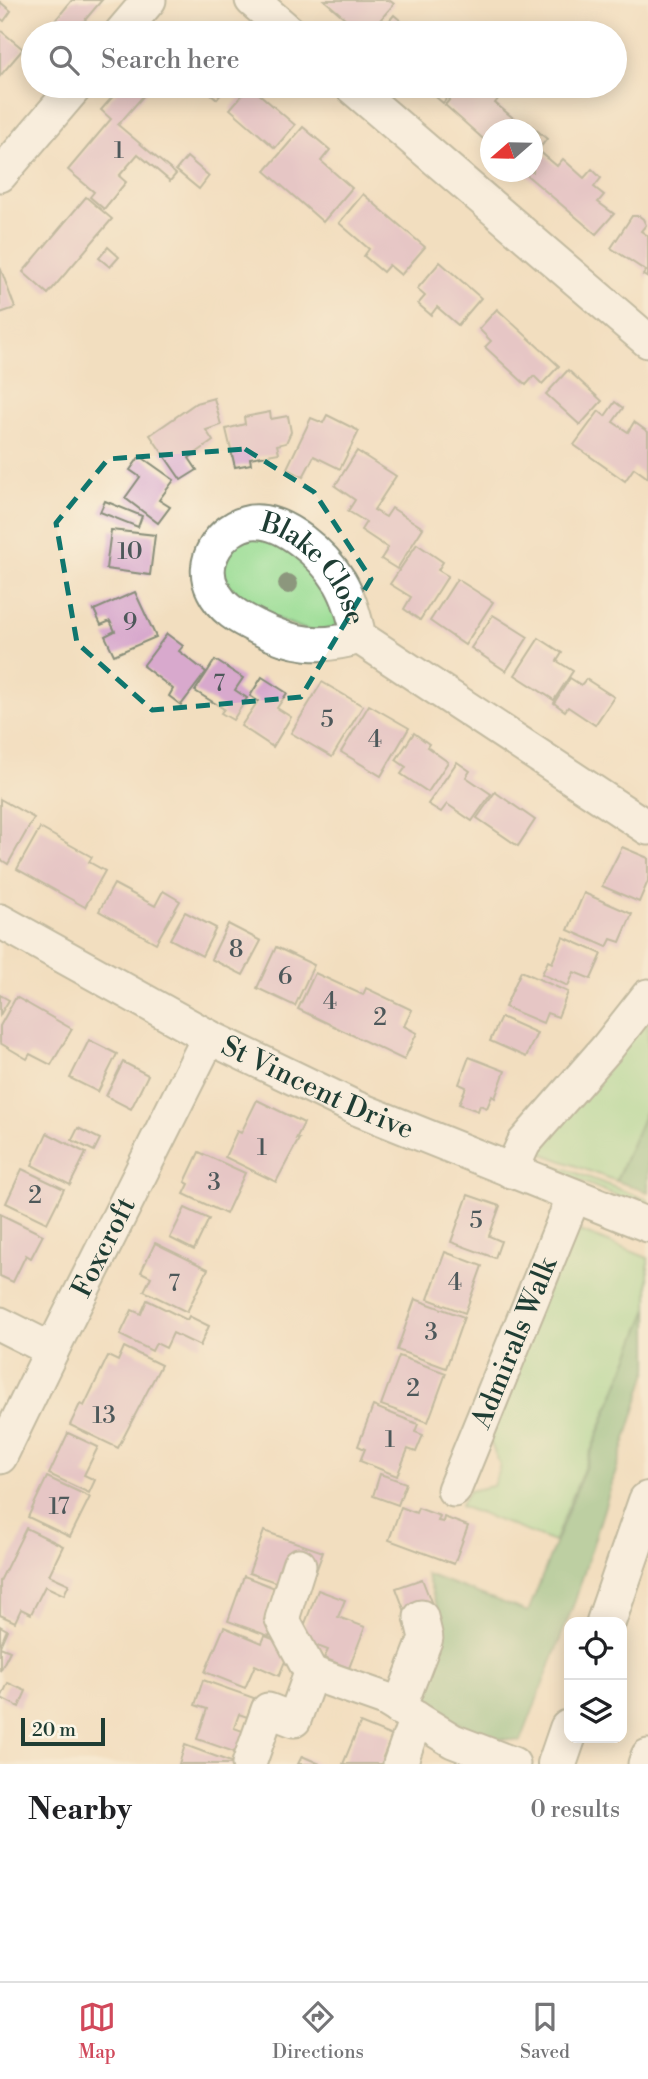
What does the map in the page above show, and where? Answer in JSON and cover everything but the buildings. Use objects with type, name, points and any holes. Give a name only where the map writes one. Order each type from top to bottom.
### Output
[{"type":"main road","points":[[608,1617],[648,1501]]},
{"type":"main road","points":[[557,1764],[564,1743]]},
{"type":"street","points":[[131,21],[149,0]]},
{"type":"street","points":[[252,0],[276,21]]},
{"type":"street","points":[[0,175],[66,98]]},
{"type":"street","points":[[365,98],[648,341]]},
{"type":"street","name":"Blake Close","points":[[359,637],[339,643],[295,643],[265,632],[237,617],[223,605],[212,589],[209,571],[211,555],[220,538],[230,529],[253,522],[266,523],[288,531],[326,563],[341,583],[353,610],[359,637],[648,828]]},
{"type":"street","name":"St Vincent Drive","points":[[0,921],[209,1037],[356,1108],[648,1225]]},
{"type":"street","points":[[510,1171],[524,1143],[607,1048],[648,996]]},
{"type":"street","name":"Foxcroft","points":[[0,1457],[209,1037]]},
{"type":"street","name":"Admirals Walk","points":[[454,1490],[574,1196]]},
{"type":"street","points":[[0,1324],[52,1350]]},
{"type":"street","points":[[299,1565],[282,1619],[311,1673],[385,1699],[453,1741],[513,1764]]},
{"type":"street","points":[[400,1764],[407,1713],[426,1638],[421,1617]]},
{"type":"street","points":[[249,1764],[268,1710],[294,1720],[311,1673]]},
{"type":"street","points":[[645,1764],[648,1756]]},
{"type":"highlighted area","points":[[245,449],[314,492],[371,579],[301,697],[152,710],[77,643],[56,523],[108,459]]},
{"type":"green space","points":[[267,534],[324,578],[340,619],[334,629],[311,632],[235,603],[219,561],[232,542]]},
{"type":"green space","points":[[648,1013],[648,1106],[616,1181],[541,1153],[541,1143]]},
{"type":"green space","points":[[648,1106],[648,1192],[616,1181]]},
{"type":"green space","points":[[542,1160],[648,1200],[648,1208],[547,1168]]},
{"type":"green space","points":[[573,1228],[648,1258],[648,1309],[554,1542],[460,1506],[469,1491],[493,1486],[500,1465],[489,1432]]},
{"type":"green space","points":[[648,1309],[648,1369],[576,1598],[569,1617],[564,1617],[564,1629],[521,1741],[485,1737],[417,1703],[444,1626],[426,1574],[528,1612]]}]
